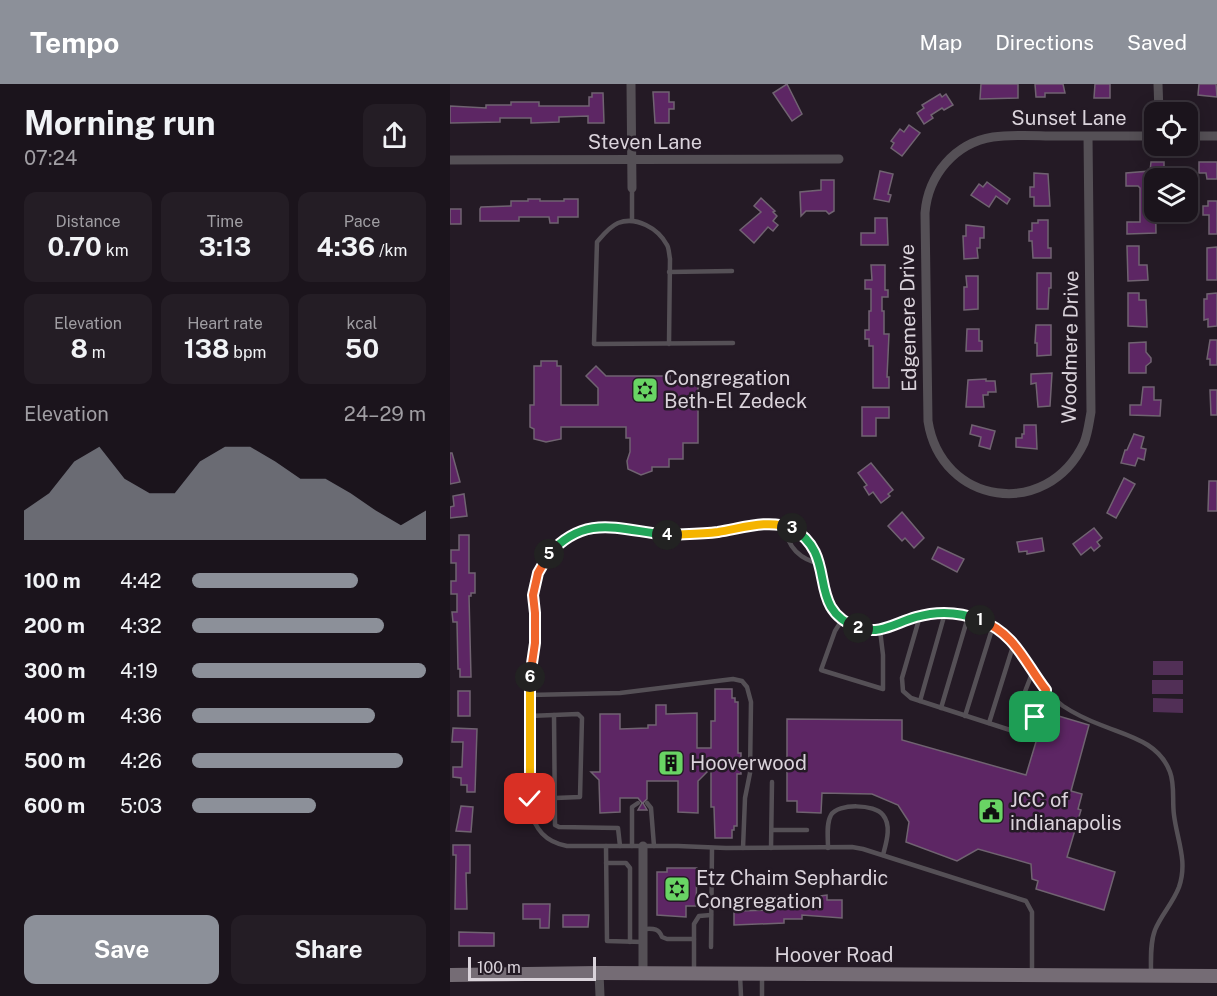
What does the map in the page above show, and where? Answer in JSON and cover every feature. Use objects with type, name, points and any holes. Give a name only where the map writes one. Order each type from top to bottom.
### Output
[{"type":"street","points":[[631,84],[632,188]]},
{"type":"street","points":[[1158,84],[1159,102]]},
{"type":"street","name":"Sunset Lane","points":[[982,140],[1006,136],[1144,136]]},
{"type":"street","name":"Woodmere Drive","points":[[991,492],[1015,494],[1045,485],[1061,474],[1074,459],[1088,431],[1090,412],[1088,136]]},
{"type":"street","points":[[1198,136],[1217,136]]},
{"type":"street","name":"Edgemere Drive","points":[[982,140],[964,147],[949,159],[939,171],[930,189],[926,205],[928,421],[933,444],[946,465],[964,481],[991,492]]},
{"type":"street","name":"Steven Lane","points":[[450,160],[839,159]]},
{"type":"street","points":[[643,846],[643,974]]},
{"type":"street","points":[[600,974],[600,996]]},
{"type":"street","name":"Hoover Road","points":[[450,975],[1217,976]]},
{"type":"lane","points":[[632,188],[632,220]]},
{"type":"lane","points":[[669,344],[668,246],[657,232],[646,225],[632,220],[618,223],[607,230],[597,242],[594,344],[669,344],[734,343]]},
{"type":"lane","points":[[669,272],[732,271]]},
{"type":"lane","points":[[1032,975],[1030,907],[1021,898],[883,855],[852,847],[567,846],[549,840],[540,833],[533,822],[530,799],[529,695],[535,643],[533,595],[538,573],[549,553],[562,540],[592,527],[667,535],[717,532],[759,524],[786,526],[800,533],[810,542],[821,564],[829,606],[842,620],[855,628],[865,631],[880,630],[920,616],[945,613],[968,616],[993,626],[1014,643],[1046,690],[1063,705],[1089,720],[1145,742],[1162,757],[1170,770],[1173,781],[1174,817],[1181,844],[1183,869],[1177,891],[1154,933],[1151,976]]},
{"type":"lane","points":[[786,526],[786,539],[792,547],[805,560],[821,564]]},
{"type":"lane","points":[[920,701],[945,613]]},
{"type":"lane","points":[[920,616],[902,678],[903,691],[911,698],[1010,730],[1030,728],[1046,690]]},
{"type":"lane","points":[[941,708],[968,616]]},
{"type":"lane","points":[[842,620],[835,631],[821,669],[883,689],[880,630]]},
{"type":"lane","points":[[965,716],[993,626]]},
{"type":"lane","points":[[989,723],[1014,643]]},
{"type":"lane","points":[[1010,730],[1033,671]]},
{"type":"lane","points":[[529,695],[620,693],[734,679],[742,681],[747,687],[751,702],[750,773],[743,848]]},
{"type":"lane","points":[[529,716],[578,714],[582,718],[581,794],[577,798],[530,799]]},
{"type":"lane","points":[[554,715],[554,823],[556,826],[618,828],[620,846]]},
{"type":"lane","points":[[771,848],[772,782]]},
{"type":"lane","points":[[647,803],[651,807],[654,846]]},
{"type":"lane","points":[[632,846],[632,807],[638,804]]},
{"type":"lane","points":[[828,848],[828,824],[835,810],[852,807],[871,808],[880,812],[886,820],[888,835],[883,855]]},
{"type":"lane","points":[[772,830],[807,830]]},
{"type":"lane","points":[[606,846],[607,942],[643,942]]},
{"type":"lane","points":[[711,947],[712,848]]},
{"type":"lane","points":[[606,863],[626,863],[630,868],[630,942]]},
{"type":"lane","points":[[694,974],[695,920],[699,916],[711,915]]},
{"type":"lane","points":[[643,929],[656,929],[662,937],[667,939],[694,939]]},
{"type":"lane","points":[[740,974],[741,996]]},
{"type":"lane","points":[[762,974],[762,996]]},
{"type":"shaded area","points":[[1153,661],[1183,661],[1183,675],[1153,675]]},
{"type":"shaded area","points":[[1152,680],[1183,680],[1183,694],[1152,694]]},
{"type":"shaded area","points":[[1153,698],[1183,699],[1183,713],[1153,712]]},
{"type":"building","points":[[787,84],[802,114],[792,121],[773,93]]},
{"type":"building","points":[[981,84],[1018,84],[1018,98],[980,99]]},
{"type":"building","points":[[1035,84],[1063,84],[1065,93],[1045,93],[1045,97],[1036,97]]},
{"type":"building","points":[[1095,84],[1110,84],[1110,98],[1094,98]]},
{"type":"building","points":[[1199,84],[1216,84],[1217,97],[1198,95]]},
{"type":"building","points":[[653,92],[669,92],[669,102],[674,102],[674,109],[669,109],[669,123],[655,123]]},
{"type":"building","points":[[592,93],[603,93],[604,123],[588,123],[588,116],[559,117],[559,122],[531,123],[531,118],[500,118],[500,122],[450,123],[450,106],[486,108],[486,105],[511,105],[511,102],[539,102],[539,106],[589,106],[589,97],[592,97]]},
{"type":"building","points":[[940,94],[942,97],[946,94],[953,105],[944,110],[942,108],[931,115],[933,118],[924,124],[917,113],[924,108],[922,105]]},
{"type":"building","points":[[909,125],[920,133],[902,156],[891,148],[894,143],[891,141],[900,129],[904,132]]},
{"type":"building","points":[[1151,162],[1164,162],[1164,168],[1150,168]]},
{"type":"building","points":[[1199,162],[1217,162],[1217,179],[1207,179],[1206,173],[1199,173]]},
{"type":"building","points":[[880,171],[893,174],[888,194],[891,195],[889,202],[874,199]]},
{"type":"building","points":[[1144,172],[1144,222],[1156,222],[1156,233],[1127,234],[1127,222],[1140,222],[1140,188],[1126,186],[1126,173]]},
{"type":"building","points":[[1034,173],[1048,174],[1050,206],[1034,206],[1034,197],[1030,197],[1030,187],[1034,187]]},
{"type":"building","points":[[821,180],[834,180],[834,211],[829,214],[826,211],[806,211],[801,216],[800,192],[821,190]]},
{"type":"building","points":[[987,182],[1010,199],[1007,204],[996,196],[989,207],[971,195],[979,184],[983,187]]},
{"type":"building","points":[[761,198],[775,211],[773,212],[777,216],[773,221],[778,225],[773,231],[768,227],[754,243],[740,230],[761,212],[754,206]]},
{"type":"building","points":[[528,199],[564,201],[564,199],[578,199],[578,217],[558,217],[558,223],[550,223],[549,217],[519,217],[519,221],[480,221],[481,207],[511,206],[511,201],[528,201]]},
{"type":"building","points":[[1208,201],[1217,201],[1217,234],[1209,234],[1209,215],[1203,215],[1203,206],[1208,206]]},
{"type":"building","points":[[450,209],[461,209],[461,224],[450,224]]},
{"type":"building","points":[[875,218],[887,218],[888,245],[861,245],[861,233],[875,233]]},
{"type":"building","points":[[1038,220],[1048,220],[1048,248],[1051,248],[1051,258],[1033,258],[1029,231],[1032,231],[1032,223],[1038,223]]},
{"type":"building","points":[[966,225],[984,227],[984,238],[980,238],[980,248],[977,248],[978,258],[964,259],[963,236],[966,236]]},
{"type":"building","points":[[1127,246],[1139,246],[1139,265],[1147,265],[1148,280],[1128,281]]},
{"type":"building","points":[[1217,247],[1217,280],[1207,280],[1207,248]]},
{"type":"building","points":[[871,265],[885,265],[885,290],[888,290],[888,297],[882,297],[882,311],[884,311],[884,334],[889,334],[887,377],[889,377],[889,388],[873,388],[873,346],[869,346],[869,339],[865,339],[865,330],[869,330],[871,289],[865,289],[865,280],[872,280]]},
{"type":"building","points":[[1037,273],[1051,273],[1048,309],[1037,309]]},
{"type":"building","points":[[966,276],[978,276],[978,309],[964,310]]},
{"type":"building","points":[[1128,293],[1139,293],[1139,300],[1146,300],[1147,327],[1128,326]]},
{"type":"building","points":[[1217,293],[1217,326],[1208,327],[1208,319],[1204,320],[1204,299],[1207,299],[1207,294]]},
{"type":"building","points":[[1036,325],[1051,325],[1051,355],[1037,356]]},
{"type":"building","points":[[967,329],[979,329],[982,351],[966,351]]},
{"type":"building","points":[[1210,340],[1217,340],[1217,365],[1210,365],[1210,359],[1207,359]]},
{"type":"building","points":[[1146,342],[1146,352],[1151,362],[1146,366],[1146,373],[1129,373],[1129,343]]},
{"type":"building","points":[[541,361],[557,361],[557,366],[561,366],[561,405],[598,405],[598,388],[586,376],[596,366],[606,376],[670,376],[670,383],[698,383],[698,443],[683,443],[683,459],[669,459],[669,467],[652,467],[652,471],[641,475],[628,469],[630,438],[626,438],[626,427],[561,427],[561,439],[546,442],[534,439],[534,429],[530,427],[530,405],[534,405],[534,366],[541,366]]},
{"type":"building","points":[[1052,373],[1050,406],[1038,407],[1036,383],[1031,384],[1031,374]]},
{"type":"building","points":[[986,379],[986,381],[995,381],[996,392],[983,395],[984,407],[966,407],[968,380]]},
{"type":"building","points":[[1143,387],[1154,387],[1154,400],[1161,400],[1160,416],[1130,415],[1130,405],[1141,405]]},
{"type":"building","points":[[1210,390],[1217,390],[1217,415],[1211,415]]},
{"type":"building","points":[[862,407],[889,407],[889,418],[876,418],[876,436],[862,436]]},
{"type":"building","points":[[972,425],[995,431],[990,449],[979,446],[981,437],[970,434]]},
{"type":"building","points":[[1024,425],[1036,425],[1037,449],[1016,447],[1016,438],[1022,438],[1024,434]]},
{"type":"building","points":[[1134,434],[1144,437],[1141,448],[1146,449],[1144,460],[1138,458],[1135,466],[1121,463]]},
{"type":"building","points":[[450,453],[452,453],[460,482],[450,484]]},
{"type":"building","points":[[871,463],[893,490],[888,494],[890,496],[881,503],[873,492],[869,495],[864,487],[867,485],[858,473]]},
{"type":"building","points":[[1124,478],[1135,484],[1116,518],[1107,513]]},
{"type":"building","points":[[1209,481],[1217,481],[1217,511],[1208,511]]},
{"type":"building","points":[[464,494],[467,516],[450,518],[450,507],[454,506],[453,496]]},
{"type":"building","points":[[902,512],[924,538],[914,548],[905,538],[902,541],[888,526]]},
{"type":"building","points":[[1094,528],[1102,538],[1097,542],[1100,546],[1094,551],[1091,547],[1081,555],[1073,544]]},
{"type":"building","points":[[459,535],[469,535],[469,573],[475,573],[475,593],[469,596],[471,677],[460,677],[457,622],[453,622],[452,612],[457,612],[457,594],[451,594],[451,581],[456,581],[456,563],[451,563],[451,550],[459,550]]},
{"type":"building","points":[[1042,538],[1044,551],[1027,554],[1027,551],[1019,552],[1017,542]]},
{"type":"building","points":[[938,547],[964,559],[957,572],[932,559]]},
{"type":"building","name":"Hooverwood","points":[[715,689],[732,689],[732,698],[738,702],[738,753],[741,753],[741,774],[737,774],[737,826],[734,826],[732,830],[732,838],[715,838],[714,807],[711,807],[711,768],[698,781],[698,813],[678,812],[678,781],[647,781],[647,799],[643,803],[647,810],[638,810],[642,803],[638,798],[620,798],[620,812],[600,813],[599,780],[591,772],[600,772],[600,714],[620,714],[620,729],[648,728],[648,725],[656,725],[656,705],[666,705],[666,714],[697,713],[697,748],[711,748],[711,721],[715,721]]},
{"type":"building","points":[[458,691],[470,691],[470,716],[458,716]]},
{"type":"building","name":"JCC of indianapolis","points":[[1045,712],[1089,725],[1071,791],[1082,794],[1078,809],[1081,810],[1067,857],[1115,872],[1104,910],[1036,889],[1038,881],[1032,879],[1031,864],[978,849],[957,861],[906,842],[909,822],[898,805],[872,794],[822,793],[821,813],[797,812],[797,801],[787,801],[787,719],[902,720],[902,740],[1026,775]]},
{"type":"building","points":[[453,728],[477,729],[475,792],[467,792],[467,785],[461,785],[461,778],[453,777],[453,767],[462,767],[463,742],[452,742]]},
{"type":"building","points":[[461,806],[473,807],[471,832],[456,831]]},
{"type":"building","points":[[453,845],[470,845],[470,873],[466,873],[467,909],[455,909],[456,855],[453,855]]},
{"type":"building","name":"Etz Chaim Sephardic Congregation","points":[[667,868],[697,868],[696,906],[686,906],[686,917],[657,915],[657,872],[667,872]]},
{"type":"building","points":[[827,895],[827,900],[842,900],[842,918],[802,915],[802,919],[784,919],[784,923],[734,925],[734,911],[774,910],[774,896],[783,896],[783,905],[812,905],[815,900],[820,900],[820,896]]},
{"type":"building","points":[[523,904],[550,904],[549,928],[540,928],[540,919],[523,919]]},
{"type":"building","points":[[563,915],[589,915],[588,927],[563,927]]},
{"type":"building","points":[[459,932],[494,933],[494,946],[459,946]]},
{"type":"place","name":"Congregation Beth-El Zedeck","points":[[645,390]]},
{"type":"place","name":"Hooverwood","points":[[671,763]]},
{"type":"place","name":"JCC of indianapolis","points":[[991,811]]},
{"type":"place","name":"Etz Chaim Sephardic Congregation","points":[[677,889]]},
{"type":"route","points":[[530,799],[529,683],[535,643],[533,595],[538,573],[549,553],[562,540],[592,527],[667,535],[717,532],[759,524],[790,527],[810,542],[818,556],[829,606],[842,620],[855,628],[875,631],[915,617],[938,613],[976,618],[989,623],[1011,639],[1046,690],[1035,717]]}]
